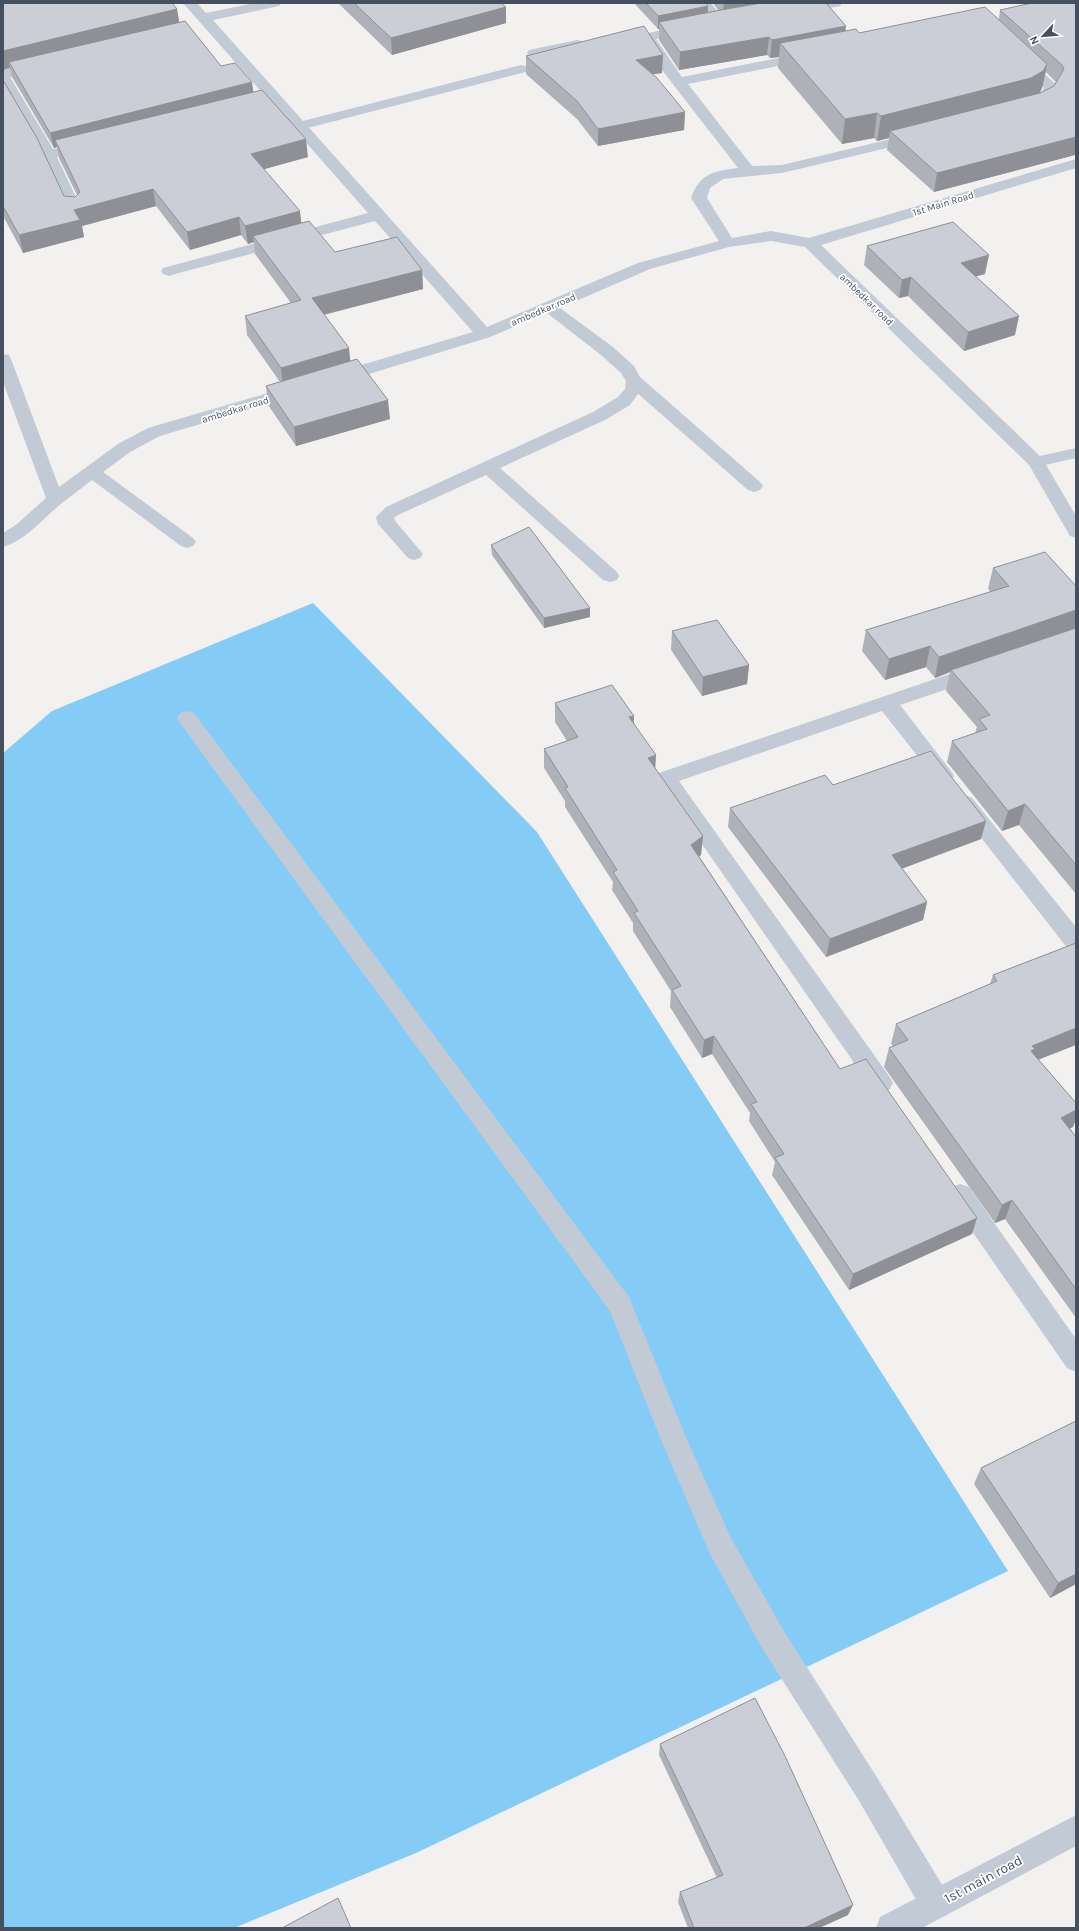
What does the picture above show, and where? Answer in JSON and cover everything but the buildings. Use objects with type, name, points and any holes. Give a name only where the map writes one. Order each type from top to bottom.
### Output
[{"type":"street","points":[[190,3],[202,24],[300,126],[484,334]]},
{"type":"street","points":[[202,24],[274,3]]},
{"type":"street","points":[[704,3],[720,22]]},
{"type":"street","points":[[781,12],[835,3]]},
{"type":"street","points":[[735,20],[643,37],[748,171]]},
{"type":"street","points":[[534,54],[590,42]]},
{"type":"street","points":[[1011,50],[1052,87],[1044,100],[1031,108],[1016,111]]},
{"type":"street","points":[[679,82],[824,53]]},
{"type":"street","points":[[57,62],[3,75],[49,155],[74,210]]},
{"type":"street","points":[[300,126],[521,69]]},
{"type":"street","points":[[259,101],[274,98]]},
{"type":"street","points":[[728,243],[699,198],[703,186],[719,175],[748,171],[782,169],[813,163],[926,134]]},
{"type":"street","points":[[49,155],[102,142]]},
{"type":"street","name":"1st Main Road","points":[[810,243],[1076,163]]},
{"type":"street","points":[[169,271],[379,215]]},
{"type":"street","name":"ambedkar road","points":[[3,541],[23,528],[55,499],[124,448],[154,432],[484,334],[644,266],[728,243],[771,236],[810,243],[1036,462],[1076,532]]},
{"type":"street","points":[[549,307],[607,350],[628,370],[634,381],[754,486]]},
{"type":"street","points":[[3,359],[55,499]]},
{"type":"street","points":[[414,554],[387,524],[385,517],[392,511],[599,416],[624,401],[633,390],[634,381]]},
{"type":"street","points":[[1036,462],[1076,453]]},
{"type":"street","points":[[488,467],[610,576]]},
{"type":"street","points":[[92,472],[187,542]]},
{"type":"street","points":[[894,1101],[666,778],[996,665]]},
{"type":"street","points":[[886,702],[1076,943]]},
{"type":"street","points":[[187,718],[620,1306],[672,1435],[720,1545],[772,1638],[868,1789],[936,1904]]},
{"type":"street","points":[[948,1179],[1076,1360]]},
{"type":"street","name":"1st main road","points":[[891,1928],[1076,1830]]},
{"type":"water","points":[[313,603],[537,832],[1008,1571],[416,1853],[234,1928],[3,1928],[3,753],[52,711]]}]
